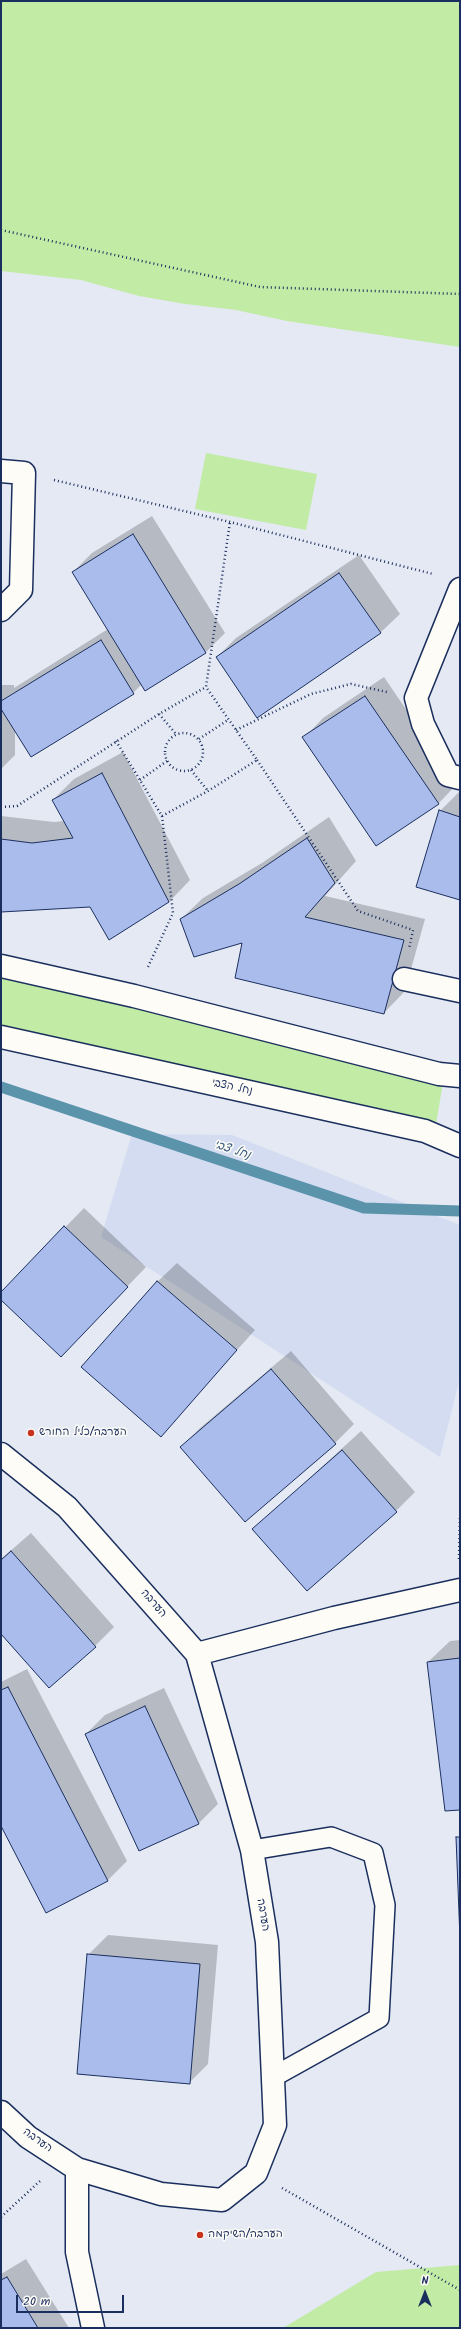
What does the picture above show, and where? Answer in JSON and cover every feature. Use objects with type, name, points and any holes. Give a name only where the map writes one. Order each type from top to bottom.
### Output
[{"type":"street","points":[[1,471],[24,473],[21,590],[1,610]]},
{"type":"street","points":[[460,589],[416,698],[423,724],[448,775],[460,778]]},
{"type":"street","points":[[1,966],[134,996],[439,1074],[460,1076]]},
{"type":"street","points":[[404,979],[460,991]]},
{"type":"street","name":"נחל הצבי","points":[[1,1037],[425,1131],[460,1146]]},
{"type":"street","name":"הערבה","points":[[1,1454],[67,1507],[197,1654],[252,1850],[267,1942],[275,2125],[256,2173],[222,2200],[161,2194],[70,2164],[28,2137],[1,2112]]},
{"type":"street","points":[[197,1654],[334,1618],[459,1590]]},
{"type":"street","points":[[70,2164],[77,2252],[93,2328]]},
{"type":"lane","points":[[252,1850],[330,1837],[373,1853],[385,1905],[379,2018],[273,2077]]},
{"type":"path","points":[[1,230],[260,287],[460,294]]},
{"type":"path","points":[[24,473],[230,522],[437,575]]},
{"type":"path","points":[[230,522],[206,687],[257,760],[358,911],[413,930],[404,979]]},
{"type":"path","points":[[236,730],[311,694],[351,684],[416,698]]},
{"type":"path","points":[[1,807],[17,806],[116,741],[206,687]]},
{"type":"path","points":[[159,714],[176,734]]},
{"type":"path","points":[[199,739],[228,720]]},
{"type":"path","points":[[188,733],[199,739],[202,744],[203,756],[197,767],[191,770],[180,771],[171,766],[167,761],[165,749],[167,743],[176,734],[188,733]]},
{"type":"path","points":[[116,741],[162,816],[173,912],[134,996]]},
{"type":"path","points":[[162,816],[208,791],[257,760]]},
{"type":"path","points":[[140,780],[167,761]]},
{"type":"path","points":[[191,770],[208,791]]},
{"type":"path","points":[[459,1590],[460,1516]]},
{"type":"path","points":[[1,2217],[70,2164]]},
{"type":"path","points":[[256,2173],[460,2290]]},
{"type":"shaded area","points":[[132,1134],[232,1135],[460,1225],[460,1378],[440,1457],[101,1237]]},
{"type":"green space","points":[[1,1],[460,1],[460,347],[287,321],[236,310],[185,304],[139,296],[81,280],[1,271]]},
{"type":"green space","points":[[206,453],[317,474],[306,530],[195,509]]},
{"type":"green space","points":[[1,974],[443,1083],[435,1130],[1,1032]]},
{"type":"green space","points":[[460,2265],[460,2328],[283,2328],[376,2272]]},
{"type":"building","points":[[133,534],[206,653],[145,691],[72,572]]},
{"type":"building","points":[[339,573],[381,633],[257,718],[216,657]]},
{"type":"building","points":[[101,640],[134,694],[31,757],[1,709],[1,701]]},
{"type":"building","points":[[365,696],[439,804],[376,846],[302,737]]},
{"type":"building","points":[[102,773],[169,902],[109,940],[90,907],[1,912],[1,839],[32,843],[73,838],[52,800]]},
{"type":"building","points":[[439,810],[460,817],[460,900],[416,887]]},
{"type":"building","points":[[307,838],[335,883],[305,917],[404,940],[384,1014],[235,978],[242,943],[194,957],[180,919],[239,884]]},
{"type":"building","points":[[64,1226],[128,1287],[61,1357],[1,1300],[1,1292]]},
{"type":"building","points":[[157,1281],[237,1350],[161,1437],[81,1367]]},
{"type":"building","points":[[271,1369],[336,1444],[245,1522],[180,1447]]},
{"type":"building","points":[[342,1450],[397,1512],[307,1591],[252,1529]]},
{"type":"building","points":[[11,1551],[96,1647],[49,1688],[1,1634],[1,1560]]},
{"type":"building","points":[[460,1658],[460,1810],[445,1811],[427,1662]]},
{"type":"building","points":[[8,1687],[108,1881],[46,1913],[1,1826],[1,1690]]},
{"type":"building","points":[[145,1706],[199,1824],[139,1851],[85,1734]]},
{"type":"building","points":[[456,1837],[460,1837],[460,1939]]},
{"type":"building","points":[[87,1954],[200,1964],[190,2084],[77,2074]]},
{"type":"building","points":[[7,2277],[38,2328],[1,2328],[1,2280]]},
{"type":"waterway","name":"נחל צבי","points":[[1,1087],[364,1208],[460,1211]]},
{"type":"place","name":"הערבה/כליל החורש","points":[[31,1433]]},
{"type":"place","name":"הערבה/השיקמה","points":[[200,2235]]}]
